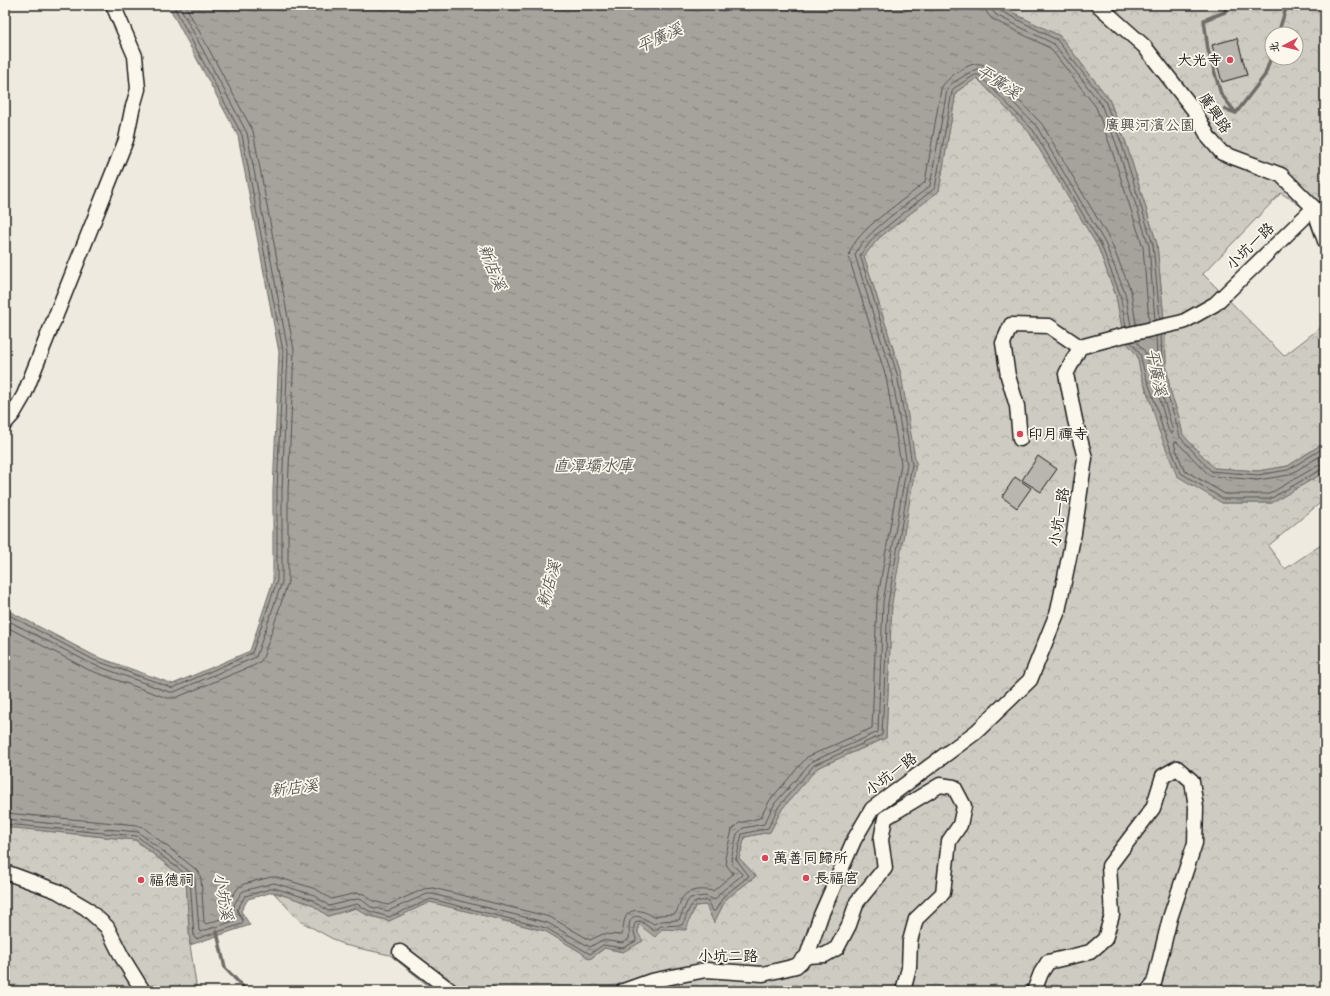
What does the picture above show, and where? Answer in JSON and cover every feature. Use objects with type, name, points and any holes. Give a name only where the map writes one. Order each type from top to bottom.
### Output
[{"type":"street","points":[[5,423],[13,414],[24,395],[126,140],[138,89],[136,63],[135,56],[113,5]]},
{"type":"street","name":"廣興路","points":[[1098,5],[1144,46],[1194,110],[1209,138],[1222,153],[1281,175],[1314,208],[1325,241]]},
{"type":"street","name":"小坑一路","points":[[807,956],[821,915],[854,840],[872,809],[976,732],[1030,680],[1058,611],[1074,533],[1085,458],[1075,420],[1066,374],[1080,347],[1183,322],[1215,304],[1314,208]]},
{"type":"street","points":[[1020,439],[1017,406],[1008,376],[1003,343],[1011,325],[1049,326],[1080,347]]},
{"type":"street","points":[[1034,991],[1041,973],[1048,962],[1090,952],[1105,939],[1112,915],[1109,866],[1153,808],[1163,776],[1177,768],[1192,781],[1196,807],[1195,843],[1170,918],[1154,983],[1148,991]]},
{"type":"street","points":[[807,956],[825,955],[837,948],[849,925],[857,902],[885,868],[881,840],[885,818],[940,786],[954,787],[964,806],[960,825],[949,841],[943,893],[916,919],[910,941],[908,968],[903,991]]},
{"type":"street","points":[[5,872],[57,891],[86,908],[107,927],[122,957],[143,991]]},
{"type":"street","points":[[400,952],[451,991]]},
{"type":"street","name":"小坑二路","points":[[624,991],[651,981],[706,970],[763,974],[796,966],[807,956]]},
{"type":"green space","name":"廣興河濱公園","points":[[997,5],[1325,5],[1325,261],[1304,208],[1281,193],[1203,274],[1284,356],[1325,324],[1325,442],[1288,466],[1258,471],[1214,468],[1183,435],[1170,390],[1166,363],[1165,331],[1157,244],[1126,143],[1109,99],[1060,36]]},
{"type":"green space","points":[[977,78],[1029,132],[1098,247],[1116,296],[1124,339],[1137,355],[1141,375],[1151,403],[1222,503],[1271,503],[1325,472],[1325,499],[1268,546],[1285,569],[1321,545],[1325,545],[1325,991],[435,991],[390,955],[344,945],[300,921],[273,892],[311,904],[328,916],[356,908],[367,915],[389,921],[430,902],[545,931],[590,959],[605,948],[623,952],[638,933],[638,924],[662,929],[685,929],[695,906],[706,905],[714,922],[726,899],[756,876],[739,858],[745,837],[770,832],[782,809],[817,768],[886,738],[901,374],[864,256],[879,238],[939,191],[956,92]]},
{"type":"green space","points":[[5,827],[135,840],[186,880],[190,945],[197,991],[5,991]]},
{"type":"water","name":"直潭壩水庫","points":[[168,5],[997,5],[1060,36],[1109,99],[1126,143],[1157,244],[1165,331],[1166,363],[1170,390],[1183,435],[1214,468],[1258,471],[1288,466],[1325,442],[1325,472],[1272,503],[1222,503],[1177,476],[1159,431],[1141,375],[1137,355],[1124,339],[1116,296],[1098,247],[1029,132],[977,78],[956,92],[939,191],[879,238],[864,256],[901,374],[916,464],[892,603],[886,738],[817,768],[782,809],[770,832],[745,837],[739,858],[756,876],[726,899],[714,923],[706,905],[695,906],[686,930],[662,929],[655,937],[638,924],[638,933],[643,941],[623,952],[604,948],[590,959],[545,931],[430,902],[389,921],[367,915],[356,908],[328,916],[311,904],[273,892],[248,899],[241,911],[250,925],[190,945],[186,880],[136,840],[5,827],[5,609],[95,656],[173,684],[250,651],[273,581],[273,491],[279,352],[238,136]]},
{"type":"building","name":"大光寺","points":[[1237,38],[1247,75],[1222,82],[1212,45]]},
{"type":"building","points":[[1038,456],[1057,469],[1041,492],[1022,480]]},
{"type":"building","points":[[1015,477],[1031,488],[1017,508],[1002,497]]},
{"type":"waterway","points":[[1227,5],[1225,12],[1204,20],[1208,50],[1221,94],[1236,113]]},
{"type":"waterway","points":[[1280,26],[1287,5]]},
{"type":"waterway","points":[[1225,109],[1236,113],[1265,75],[1268,66]]},
{"type":"waterway","name":"小坑溪","points":[[217,932],[225,968],[247,991]]},
{"type":"place","name":"大光寺","points":[[1230,60]]},
{"type":"place","name":"印月禪寺","points":[[1020,434]]},
{"type":"place","name":"萬善同歸所","points":[[765,858]]},
{"type":"place","name":"長福宮","points":[[806,878]]},
{"type":"place","name":"福德祠","points":[[141,880]]},
{"type":"water label","name":"平廣溪","points":[[659,37]]},
{"type":"water label","name":"平廣溪","points":[[999,81]]},
{"type":"water label","name":"新店溪","points":[[493,267]]},
{"type":"water label","name":"平廣溪","points":[[1157,372]]},
{"type":"water label","name":"新店溪","points":[[548,584]]},
{"type":"water label","name":"新店溪","points":[[294,787]]}]
